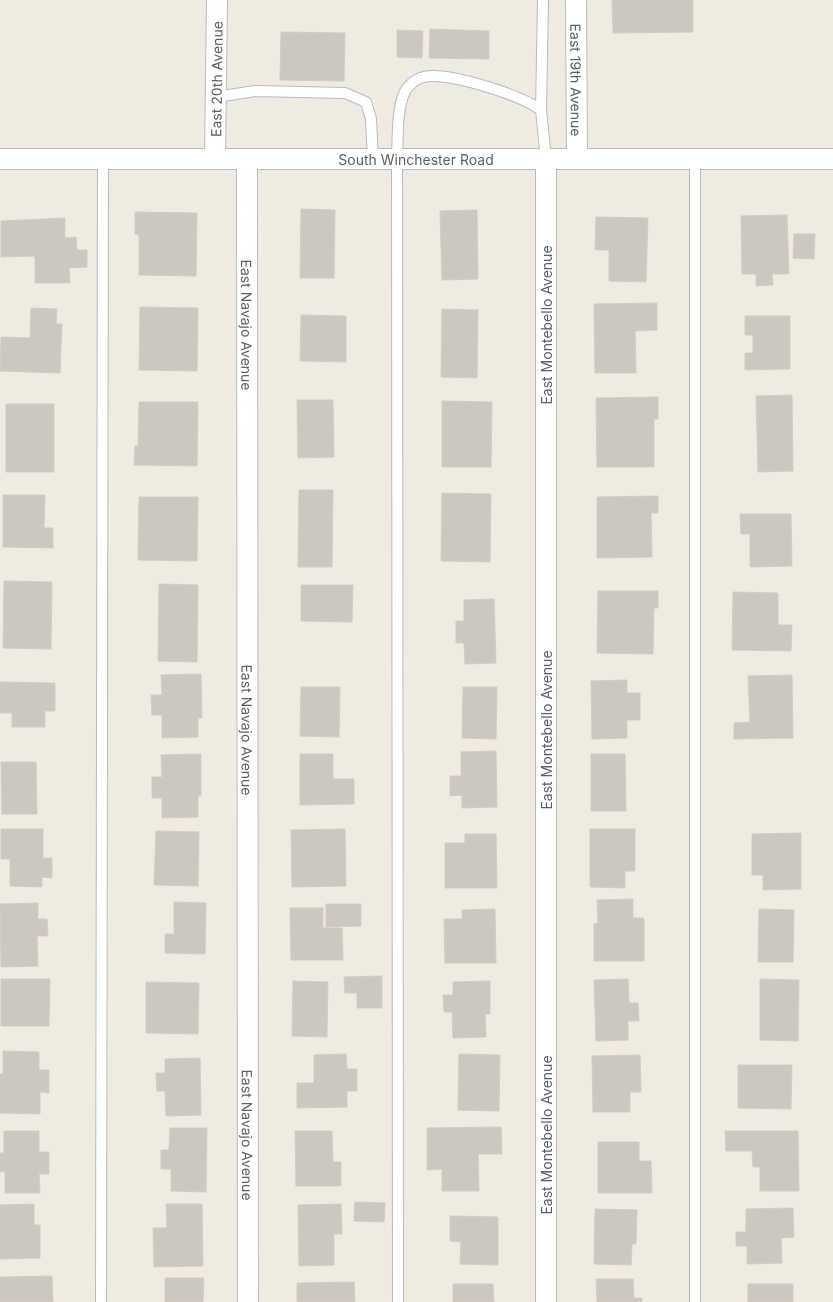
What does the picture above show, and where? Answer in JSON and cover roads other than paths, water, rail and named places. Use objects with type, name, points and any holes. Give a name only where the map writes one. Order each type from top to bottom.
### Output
[{"type":"street","name":"East 20th Avenue","points":[[215,159],[217,0]]},
{"type":"street","name":"East 19th Avenue","points":[[576,0],[578,159]]},
{"type":"street","name":"South Winchester Road","points":[[0,159],[833,159]]},
{"type":"street","name":"East Navajo Avenue","points":[[247,159],[248,1302]]},
{"type":"street","name":"East Montebello Avenue","points":[[546,159],[546,1302]]},
{"type":"lane","points":[[543,0],[541,110],[546,159]]},
{"type":"lane","points":[[398,1302],[397,159],[402,98],[407,88],[419,78],[432,76],[483,85],[511,94],[533,104],[541,110]]},
{"type":"lane","points":[[216,97],[255,91],[345,93],[366,102],[371,119],[373,159]]},
{"type":"lane","points":[[101,1302],[104,159]]},
{"type":"lane","points":[[695,159],[695,1302]]}]
